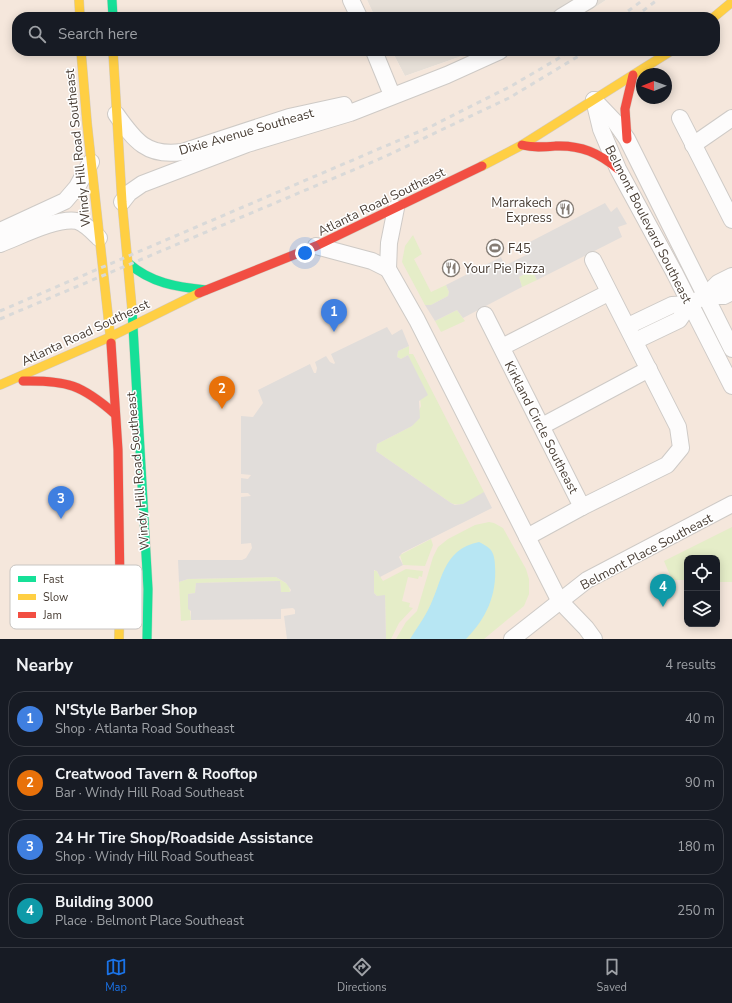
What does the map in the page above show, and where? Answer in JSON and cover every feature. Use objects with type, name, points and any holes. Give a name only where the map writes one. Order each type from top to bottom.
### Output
[{"type":"main road","points":[[79,0],[80,12]]},
{"type":"main road","points":[[112,0],[113,12]]},
{"type":"main road","points":[[720,12],[732,2]]},
{"type":"main road","name":"Windy Hill Road Southeast","points":[[81,56],[110,338],[121,509],[120,565]]},
{"type":"main road","name":"Windy Hill Road Southeast","points":[[114,56],[116,113],[133,325],[148,589],[147,639]]},
{"type":"main road","name":"Atlanta Road Southeast","points":[[0,385],[110,338],[133,325],[206,290],[316,246],[396,208],[522,144],[663,56]]},
{"type":"main road","points":[[627,139],[625,109],[633,75]]},
{"type":"main road","points":[[522,144],[535,149],[555,146],[579,146],[600,155],[618,169]]},
{"type":"main road","points":[[128,263],[141,275],[161,284],[206,290]]},
{"type":"main road","name":"Windy Hill Road Southeast","points":[[133,325],[142,373],[151,473]]},
{"type":"main road","name":"Windy Hill Road Southeast","points":[[110,338],[121,376],[125,407]]},
{"type":"main road","points":[[10,382],[53,380],[74,384],[88,391],[115,414]]},
{"type":"main road","name":"Windy Hill Road Southeast","points":[[119,629],[119,639]]},
{"type":"street","points":[[351,0],[357,12]]},
{"type":"street","points":[[569,12],[589,0]]},
{"type":"street","points":[[376,56],[392,96]]},
{"type":"street","name":"Dixie Avenue Southeast","points":[[122,202],[129,193],[142,184],[228,151],[350,113],[447,75],[489,56]]},
{"type":"street","name":"Dixie Avenue Southeast","points":[[116,113],[129,132],[146,148],[160,152],[173,153],[182,152],[289,117],[392,96]]},
{"type":"street","name":"Belmont Boulevard Southeast","points":[[594,100],[615,122],[627,139],[732,349]]},
{"type":"street","name":"Belmont Boulevard Southeast","points":[[594,100],[601,129],[618,169],[732,386]]},
{"type":"street","points":[[680,118],[732,220]]},
{"type":"street","points":[[693,145],[732,118]]},
{"type":"street","points":[[0,230],[66,201],[78,187],[91,162]]},
{"type":"street","points":[[396,208],[389,243],[388,269],[417,320],[559,600],[587,635]]},
{"type":"street","points":[[0,244],[54,224],[71,221],[87,226],[99,238]]},
{"type":"street","points":[[316,246],[372,261],[388,269]]},
{"type":"street","name":"Kirkland Circle Southeast","points":[[485,315],[582,507],[667,465],[681,448],[678,427],[628,326],[608,293],[593,260]]},
{"type":"street","points":[[628,326],[672,305],[690,304],[705,296],[718,283],[732,276]]},
{"type":"street","points":[[705,296],[724,296],[732,292]]},
{"type":"street","name":"Kirkland Circle Southeast","points":[[502,347],[608,293]]},
{"type":"street","points":[[635,341],[679,320],[690,304]]},
{"type":"street","points":[[542,426],[649,369]]},
{"type":"street","points":[[527,537],[582,507]]},
{"type":"street","name":"Belmont Place Southeast","points":[[512,639],[559,600],[595,575],[730,507]]},
{"type":"shaded area","points":[[0,0],[367,0],[373,12],[12,12],[12,56],[395,56],[405,76],[462,56],[720,56],[720,12],[586,12],[606,0],[732,0],[732,639],[0,639]]},
{"type":"shaded area","points":[[367,0],[606,0],[586,12],[373,12]]},
{"type":"shaded area","points":[[395,56],[462,56],[405,76]]},
{"type":"shaded area","points":[[605,203],[611,212],[617,207],[627,224],[618,227],[622,237],[537,280],[533,272],[530,271],[519,277],[522,287],[463,318],[457,310],[435,321],[425,305],[431,305],[448,296],[449,292],[446,285],[501,257],[504,264],[508,264],[528,254],[528,251],[524,245]]},
{"type":"shaded area","points":[[387,327],[392,335],[402,329],[409,346],[398,351],[397,357],[401,359],[408,355],[428,395],[419,401],[420,418],[412,426],[377,444],[376,451],[455,505],[463,504],[484,492],[492,508],[402,553],[399,557],[403,565],[380,577],[377,571],[374,570],[374,593],[377,596],[385,595],[386,639],[287,639],[284,616],[295,614],[295,610],[293,608],[281,609],[281,619],[191,620],[191,611],[188,609],[188,594],[195,593],[196,583],[280,581],[281,592],[290,592],[291,590],[286,583],[276,577],[188,579],[179,582],[178,560],[242,560],[246,558],[252,548],[251,543],[241,544],[241,497],[251,496],[248,493],[241,493],[241,478],[248,479],[251,475],[241,474],[241,416],[253,417],[263,403],[258,390],[310,364],[314,373],[316,373],[317,368],[315,362],[326,356],[330,362],[334,364],[335,363],[331,354]]},
{"type":"green space","points":[[413,235],[422,254],[414,259],[431,292],[446,285],[449,292],[448,296],[431,305],[425,305],[402,262],[405,246]]},
{"type":"green space","points":[[530,271],[533,272],[537,280],[522,287],[519,277]]},
{"type":"green space","points":[[457,310],[465,321],[441,332],[435,321]]},
{"type":"green space","points":[[409,346],[409,354],[413,354],[484,492],[477,498],[464,504],[460,505],[451,503],[376,451],[377,444],[412,426],[421,406],[408,355],[401,359],[397,357],[398,351]]},
{"type":"green space","points":[[489,522],[503,528],[526,569],[529,579],[529,594],[524,606],[484,639],[396,639],[406,622],[417,611],[433,557],[438,547],[448,539],[475,525]]},
{"type":"green space","points":[[732,527],[732,582],[720,582],[720,555],[684,555],[684,580],[672,580],[664,561]]},
{"type":"green space","points":[[431,539],[433,545],[425,566],[403,565],[400,555]]},
{"type":"green space","points":[[406,569],[423,571],[422,577],[419,576],[418,579],[408,577],[402,601],[410,603],[409,607],[413,608],[399,623],[391,639],[386,639],[385,596],[377,596],[374,593],[374,571],[376,570],[383,581]]},
{"type":"green space","points":[[276,577],[289,585],[290,592],[281,592],[280,581],[196,583],[195,593],[188,594],[191,620],[181,621],[179,582],[188,579]]},
{"type":"water","points":[[479,542],[490,549],[494,557],[495,577],[489,606],[479,623],[466,639],[410,639],[428,610],[445,568],[450,560],[457,552],[467,546]]},
{"type":"railway","points":[[627,12],[643,0]]},
{"type":"railway","points":[[641,12],[657,0]]},
{"type":"railway","points":[[0,311],[430,127],[513,85],[562,56]]},
{"type":"railway","points":[[0,319],[384,157],[509,98],[579,56]]},
{"type":"traffic: fast","points":[[112,0],[113,12]]},
{"type":"traffic: fast","points":[[128,263],[155,280],[184,287],[206,290]]},
{"type":"traffic: fast","points":[[132,309],[148,589],[147,639]]},
{"type":"traffic: slow","points":[[79,0],[80,12]]},
{"type":"traffic: slow","points":[[720,12],[732,2]]},
{"type":"traffic: slow","points":[[81,56],[87,123],[111,343]]},
{"type":"traffic: slow","points":[[113,56],[122,202],[132,309]]},
{"type":"traffic: slow","points":[[482,166],[522,145],[663,56]]},
{"type":"traffic: slow","points":[[0,385],[110,337],[199,293]]},
{"type":"traffic: slow","points":[[119,629],[119,639]]},
{"type":"traffic: jam","points":[[627,139],[625,109],[633,75]]},
{"type":"traffic: jam","points":[[522,145],[531,147],[574,147],[597,154],[618,169]]},
{"type":"traffic: jam","points":[[199,293],[316,246],[482,166]]},
{"type":"traffic: jam","points":[[111,343],[118,450],[120,565]]},
{"type":"traffic: jam","points":[[23,381],[63,383],[73,386],[93,396],[115,414]]},
{"type":"place","name":"Marrakech Express","points":[[565,209]]},
{"type":"place","name":"F45","points":[[495,248]]},
{"type":"place","name":"Your Pie Pizza","points":[[451,268]]},
{"type":"place","name":"N'Style Barber Shop","points":[[334,332]]},
{"type":"place","name":"Creatwood Tavern & Rooftop","points":[[222,409]]},
{"type":"place","name":"24 Hr Tire Shop/Roadside Assistance","points":[[61,519]]},
{"type":"place","name":"Building 3000","points":[[663,607]]}]
